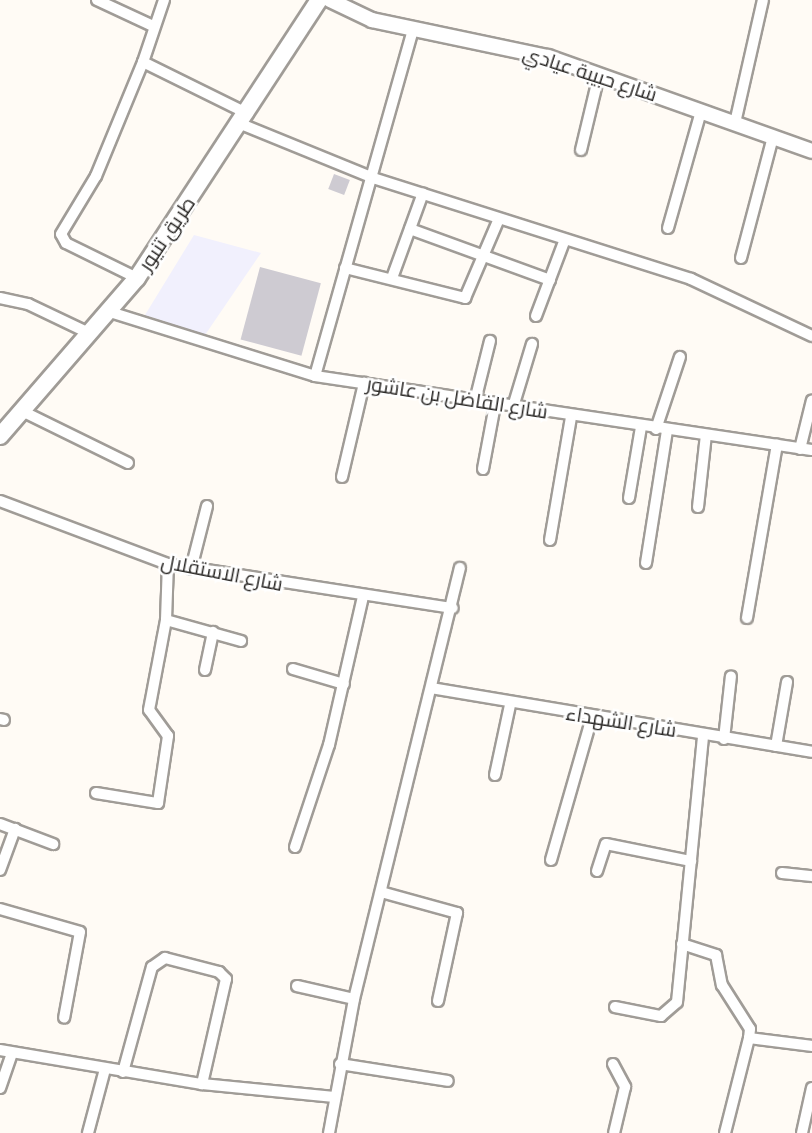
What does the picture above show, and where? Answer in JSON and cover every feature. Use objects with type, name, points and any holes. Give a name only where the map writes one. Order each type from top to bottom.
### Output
[{"type":"main road","name":"طريق تنيور","points":[[0,436],[110,312],[137,278],[313,16],[319,0]]},
{"type":"main road","name":"طريق تنيور","points":[[313,16],[330,0]]},
{"type":"street","points":[[97,0],[153,26]]},
{"type":"street","points":[[137,278],[66,243],[61,234],[96,176],[143,62],[153,26],[164,0]]},
{"type":"street","name":"شارع حبيبة عيادي","points":[[330,0],[372,20],[548,57],[812,152]]},
{"type":"street","points":[[735,123],[763,0]]},
{"type":"street","points":[[315,376],[373,178],[413,30]]},
{"type":"street","points":[[143,62],[245,119],[373,178],[564,242],[691,279],[812,336]]},
{"type":"street","points":[[581,150],[599,75]]},
{"type":"street","points":[[668,228],[701,111]]},
{"type":"street","points":[[741,258],[773,137]]},
{"type":"street","points":[[392,278],[423,193]]},
{"type":"street","points":[[345,268],[465,298],[498,221]]},
{"type":"street","points":[[410,229],[485,254],[550,280]]},
{"type":"street","points":[[536,316],[564,242]]},
{"type":"street","points":[[0,298],[28,304],[91,333]]},
{"type":"street","name":"شارع الفاضل بن عاشور","points":[[110,312],[315,376],[571,417],[812,450]]},
{"type":"street","points":[[475,401],[490,341]]},
{"type":"street","points":[[513,407],[532,344]]},
{"type":"street","points":[[645,563],[662,429],[680,357]]},
{"type":"street","points":[[342,477],[364,383]]},
{"type":"street","points":[[800,449],[812,400]]},
{"type":"street","points":[[483,469],[495,405]]},
{"type":"street","points":[[22,411],[128,463]]},
{"type":"street","points":[[550,540],[571,417]]},
{"type":"street","points":[[629,498],[641,427]]},
{"type":"street","points":[[698,507],[706,435]]},
{"type":"street","points":[[747,618],[777,446]]},
{"type":"street","name":"شارع الاستقلال","points":[[0,501],[168,564],[363,596],[453,608]]},
{"type":"street","points":[[191,569],[207,506]]},
{"type":"street","points":[[96,793],[158,803],[168,736],[149,710],[166,620],[168,564]]},
{"type":"street","points":[[329,1133],[340,1064],[354,999],[453,608],[460,568]]},
{"type":"street","points":[[295,847],[344,684],[363,596]]},
{"type":"street","points":[[166,620],[241,641]]},
{"type":"street","points":[[205,670],[213,632]]},
{"type":"street","points":[[293,669],[344,684]]},
{"type":"street","points":[[723,739],[731,676]]},
{"type":"street","points":[[776,746],[787,682]]},
{"type":"street","name":"شارع الشهداء","points":[[431,688],[510,705],[812,752]]},
{"type":"street","points":[[495,775],[510,705]]},
{"type":"street","points":[[550,860],[592,717]]},
{"type":"street","points":[[615,1007],[661,1016],[672,1011],[677,1002],[703,736]]},
{"type":"street","points":[[0,824],[53,844]]},
{"type":"street","points":[[0,870],[15,829]]},
{"type":"street","points":[[597,871],[606,844],[691,861]]},
{"type":"street","points":[[782,873],[812,876]]},
{"type":"street","points":[[381,892],[457,913],[438,1001]]},
{"type":"street","points":[[0,909],[80,932],[64,1018]]},
{"type":"street","points":[[682,944],[716,955],[722,985],[750,1029],[725,1133]]},
{"type":"street","points":[[123,1072],[152,967],[165,958],[219,972],[226,979],[202,1084]]},
{"type":"street","points":[[297,986],[354,999]]},
{"type":"street","points":[[749,1038],[812,1046]]},
{"type":"street","points":[[0,1050],[202,1084],[334,1097]]},
{"type":"street","points":[[0,1088],[12,1053]]},
{"type":"street","points":[[340,1064],[448,1081]]},
{"type":"street","points":[[613,1064],[625,1087],[614,1133]]},
{"type":"street","points":[[88,1133],[105,1069]]},
{"type":"street","points":[[802,1133],[812,1088]]},
{"type":"shaded area","points":[[194,235],[261,253],[205,335],[145,315]]},
{"type":"building","points":[[334,174],[350,180],[344,195],[328,189]]},
{"type":"building","points":[[260,267],[321,283],[301,356],[241,339]]}]
